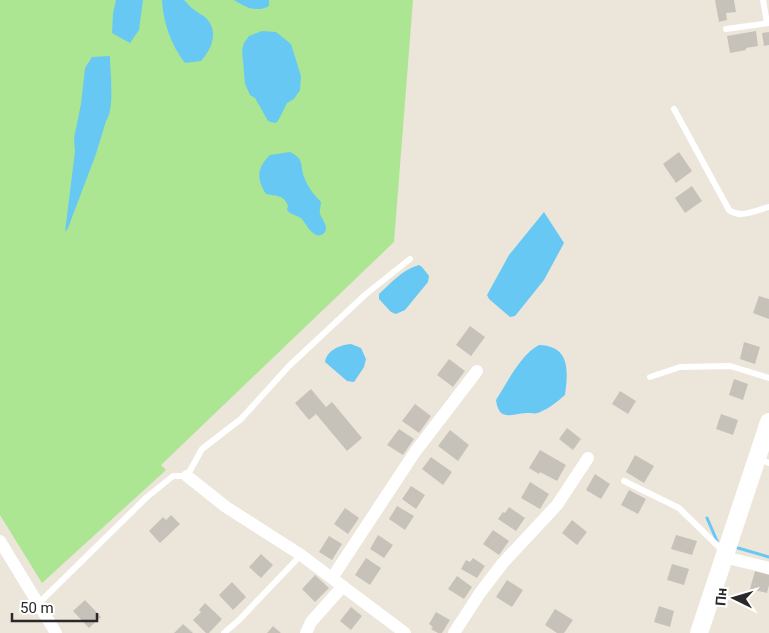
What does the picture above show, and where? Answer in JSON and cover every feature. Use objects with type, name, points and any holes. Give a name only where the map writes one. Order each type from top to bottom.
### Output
[{"type":"main road","points":[[699,633],[725,555],[763,460],[769,422]]},
{"type":"street","points":[[332,578],[415,452],[477,371]]},
{"type":"street","points":[[454,633],[502,564],[557,505],[588,458]]},
{"type":"street","points":[[187,476],[226,507],[301,555],[405,633]]},
{"type":"street","points":[[0,541],[56,633]]},
{"type":"street","points":[[725,555],[769,568]]},
{"type":"street","points":[[306,633],[311,622],[343,586]]},
{"type":"lane","points":[[726,29],[768,23],[763,0]]},
{"type":"lane","points":[[674,109],[729,210],[734,214],[742,214],[769,206]]},
{"type":"lane","points":[[38,604],[146,497],[172,476],[187,476],[202,449],[241,419],[289,366],[366,294],[410,258]]},
{"type":"lane","points":[[650,376],[680,367],[730,366],[769,378]]},
{"type":"lane","points":[[624,481],[680,508],[725,555]]},
{"type":"lane","points":[[224,633],[239,620],[301,555]]},
{"type":"green space","points":[[0,0],[413,0],[394,242],[161,465],[166,470],[42,583],[0,515]]},
{"type":"water","points":[[116,0],[143,0],[139,30],[130,43],[112,33]]},
{"type":"water","points":[[162,0],[184,0],[210,23],[213,34],[211,46],[201,61],[185,63],[180,56],[169,33],[164,17]]},
{"type":"water","points":[[234,0],[269,0],[269,6],[255,9],[246,7]]},
{"type":"water","points":[[262,31],[276,32],[291,44],[301,76],[300,90],[294,99],[287,103],[278,121],[275,123],[268,121],[255,98],[250,95],[245,84],[242,50],[244,43],[249,36]]},
{"type":"water","points":[[110,56],[111,99],[109,115],[96,154],[65,232],[75,151],[74,138],[81,104],[85,68],[92,57]]},
{"type":"water","points":[[290,152],[300,161],[306,182],[321,202],[320,213],[326,229],[321,235],[315,234],[301,218],[289,212],[286,202],[282,198],[266,194],[259,178],[262,164],[270,155]]},
{"type":"water","points":[[544,212],[564,243],[544,280],[515,316],[510,317],[489,299],[487,295],[509,255]]},
{"type":"water","points":[[419,265],[429,276],[428,282],[405,310],[396,314],[391,312],[379,299],[379,294],[402,273]]},
{"type":"water","points":[[351,344],[361,348],[366,359],[364,367],[354,382],[347,381],[325,362],[331,351]]},
{"type":"water","points":[[539,345],[549,346],[562,355],[567,369],[565,395],[538,413],[503,414],[496,400],[520,362],[532,349]]},
{"type":"building","points":[[715,0],[734,0],[736,12],[726,13],[727,20],[719,22]]},
{"type":"building","points":[[756,31],[758,46],[730,53],[727,36]]},
{"type":"building","points":[[769,32],[769,45],[764,46],[762,33]]},
{"type":"building","points":[[679,152],[692,171],[676,183],[663,164]]},
{"type":"building","points":[[692,186],[702,201],[685,213],[675,198]]},
{"type":"building","points":[[759,296],[769,299],[769,319],[753,313]]},
{"type":"building","points":[[470,326],[485,337],[471,356],[456,345]]},
{"type":"building","points":[[744,342],[760,347],[755,364],[740,359]]},
{"type":"building","points":[[449,359],[465,371],[453,387],[437,375]]},
{"type":"building","points":[[734,379],[748,384],[743,400],[729,395]]},
{"type":"building","points":[[311,389],[326,407],[332,402],[362,438],[347,451],[316,414],[309,420],[295,403]]},
{"type":"building","points":[[620,391],[636,401],[628,414],[612,404]]},
{"type":"building","points":[[415,404],[431,416],[419,433],[402,421]]},
{"type":"building","points":[[721,414],[738,420],[733,435],[716,429]]},
{"type":"building","points":[[567,428],[581,439],[573,450],[559,439]]},
{"type":"building","points":[[399,429],[414,439],[403,455],[387,445]]},
{"type":"building","points":[[450,430],[469,445],[458,461],[438,446]]},
{"type":"building","points":[[540,450],[566,465],[557,481],[529,468]]},
{"type":"building","points":[[635,455],[654,466],[644,483],[626,472]]},
{"type":"building","points":[[431,457],[452,472],[443,485],[422,469]]},
{"type":"building","points":[[595,474],[610,484],[601,499],[586,490]]},
{"type":"building","points":[[530,482],[549,494],[540,509],[521,498]]},
{"type":"building","points":[[411,486],[425,495],[416,509],[402,499]]},
{"type":"building","points":[[629,490],[646,499],[638,514],[621,505]]},
{"type":"building","points":[[397,506],[414,516],[405,530],[389,519]]},
{"type":"building","points":[[509,507],[525,518],[516,531],[498,519]]},
{"type":"building","points":[[345,508],[359,518],[348,534],[334,524]]},
{"type":"building","points":[[171,515],[180,524],[160,543],[149,531],[163,517],[166,520]]},
{"type":"building","points":[[572,520],[587,532],[577,545],[562,533]]},
{"type":"building","points":[[493,530],[509,541],[499,555],[483,544]]},
{"type":"building","points":[[378,535],[393,545],[384,558],[370,549]]},
{"type":"building","points":[[676,535],[697,541],[692,555],[671,549]]},
{"type":"building","points":[[329,536],[342,544],[332,560],[319,552]]},
{"type":"building","points":[[261,554],[273,565],[261,578],[249,567]]},
{"type":"building","points":[[366,558],[381,568],[370,585],[355,575]]},
{"type":"building","points":[[473,558],[485,566],[477,578],[461,569],[466,560],[470,562]]},
{"type":"building","points":[[672,564],[689,569],[684,585],[667,580]]},
{"type":"building","points":[[755,571],[769,575],[767,593],[750,589]]},
{"type":"building","points":[[315,575],[329,588],[315,602],[302,589]]},
{"type":"building","points":[[457,576],[472,587],[464,599],[448,589]]},
{"type":"building","points":[[507,580],[523,590],[512,607],[496,597]]},
{"type":"building","points":[[232,582],[246,597],[233,610],[219,595]]},
{"type":"building","points":[[85,600],[101,617],[89,628],[73,611]]},
{"type":"building","points":[[205,603],[222,619],[209,633],[206,633],[193,620],[201,612],[199,610]]},
{"type":"building","points":[[659,606],[674,611],[670,627],[654,622]]},
{"type":"building","points":[[351,607],[362,616],[351,630],[340,621]]},
{"type":"building","points":[[555,609],[573,620],[564,633],[557,633],[545,625]]},
{"type":"building","points":[[436,612],[450,620],[442,633],[431,629],[433,627],[429,624]]},
{"type":"building","points":[[183,624],[193,633],[174,633]]},
{"type":"building","points":[[273,626],[281,633],[267,633]]},
{"type":"waterway","points":[[707,518],[717,541]]},
{"type":"waterway","points":[[738,548],[769,557]]}]
